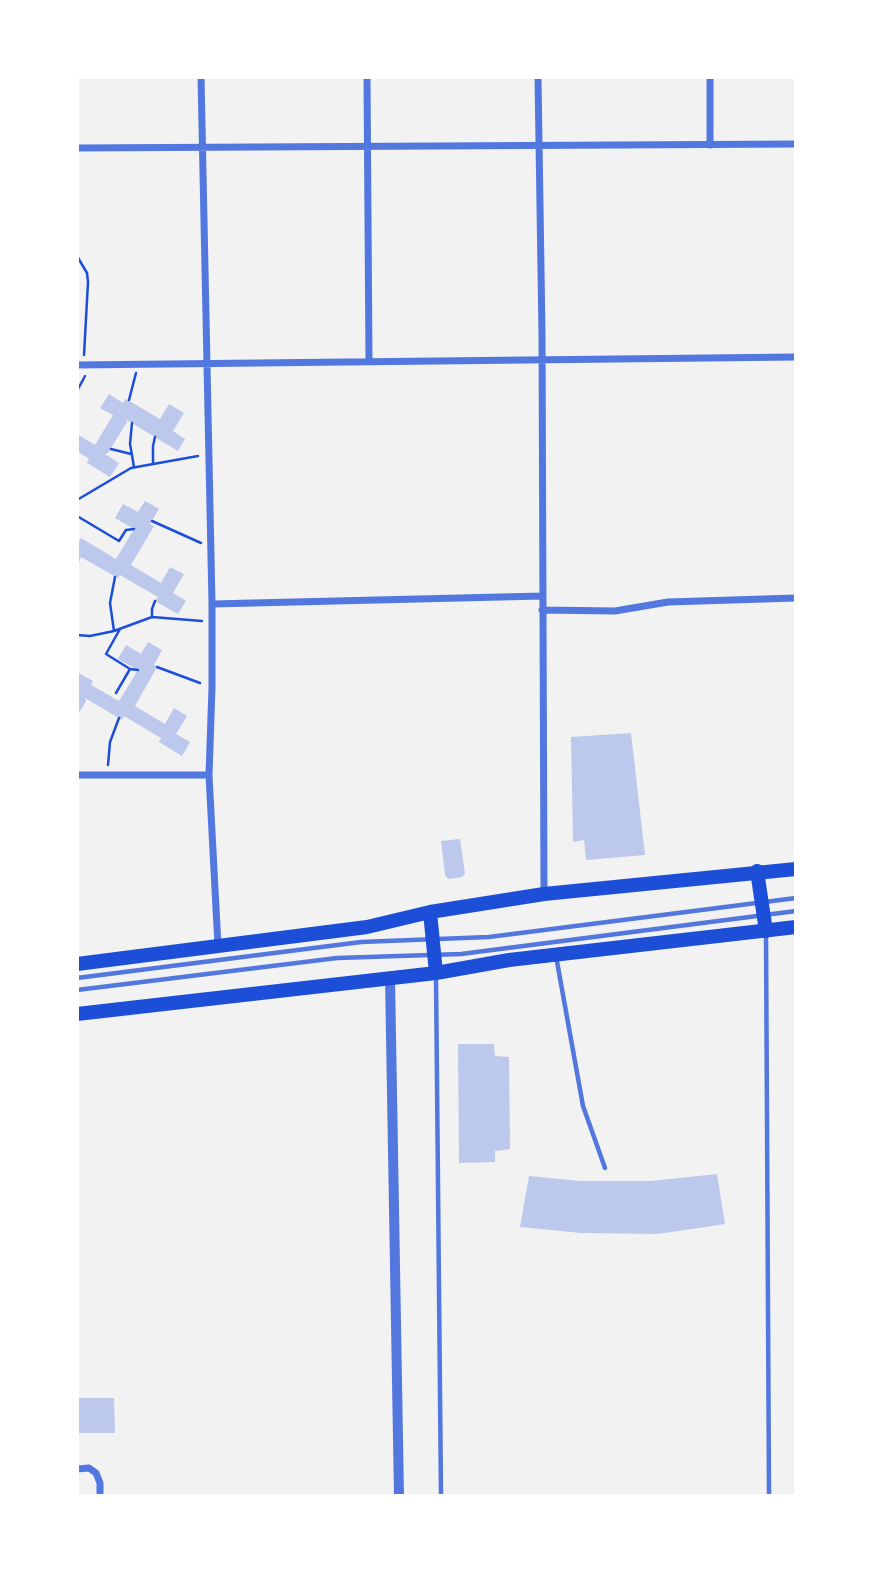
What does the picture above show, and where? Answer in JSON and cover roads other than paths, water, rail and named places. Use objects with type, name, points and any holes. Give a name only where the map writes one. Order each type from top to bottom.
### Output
[{"type":"main road","points":[[77,964],[367,927],[430,912],[544,894],[796,869]]},
{"type":"main road","points":[[757,871],[766,931]]},
{"type":"main road","points":[[430,912],[436,973]]},
{"type":"main road","points":[[77,1014],[436,973],[556,955],[796,927]]},
{"type":"street","points":[[201,77],[212,604],[208,775],[218,947]]},
{"type":"street","points":[[367,77],[369,361]]},
{"type":"street","points":[[538,77],[544,894]]},
{"type":"street","points":[[710,77],[710,145]]},
{"type":"street","points":[[77,148],[796,144]]},
{"type":"street","points":[[84,365],[796,357]]},
{"type":"street","points":[[212,604],[542,596]]},
{"type":"street","points":[[542,610],[615,611],[668,602],[796,598]]},
{"type":"street","points":[[77,775],[208,775]]},
{"type":"street","points":[[390,978],[399,1496]]},
{"type":"street","points":[[77,1469],[89,1468],[96,1473],[100,1483],[100,1496]]},
{"type":"lane","points":[[77,990],[337,958],[461,954],[763,908],[796,898]]},
{"type":"lane","points":[[77,978],[361,942],[489,937],[763,908],[796,911]]},
{"type":"lane","points":[[766,931],[769,1496]]},
{"type":"lane","points":[[556,955],[583,1106],[605,1168]]},
{"type":"lane","points":[[436,973],[441,1496]]}]
